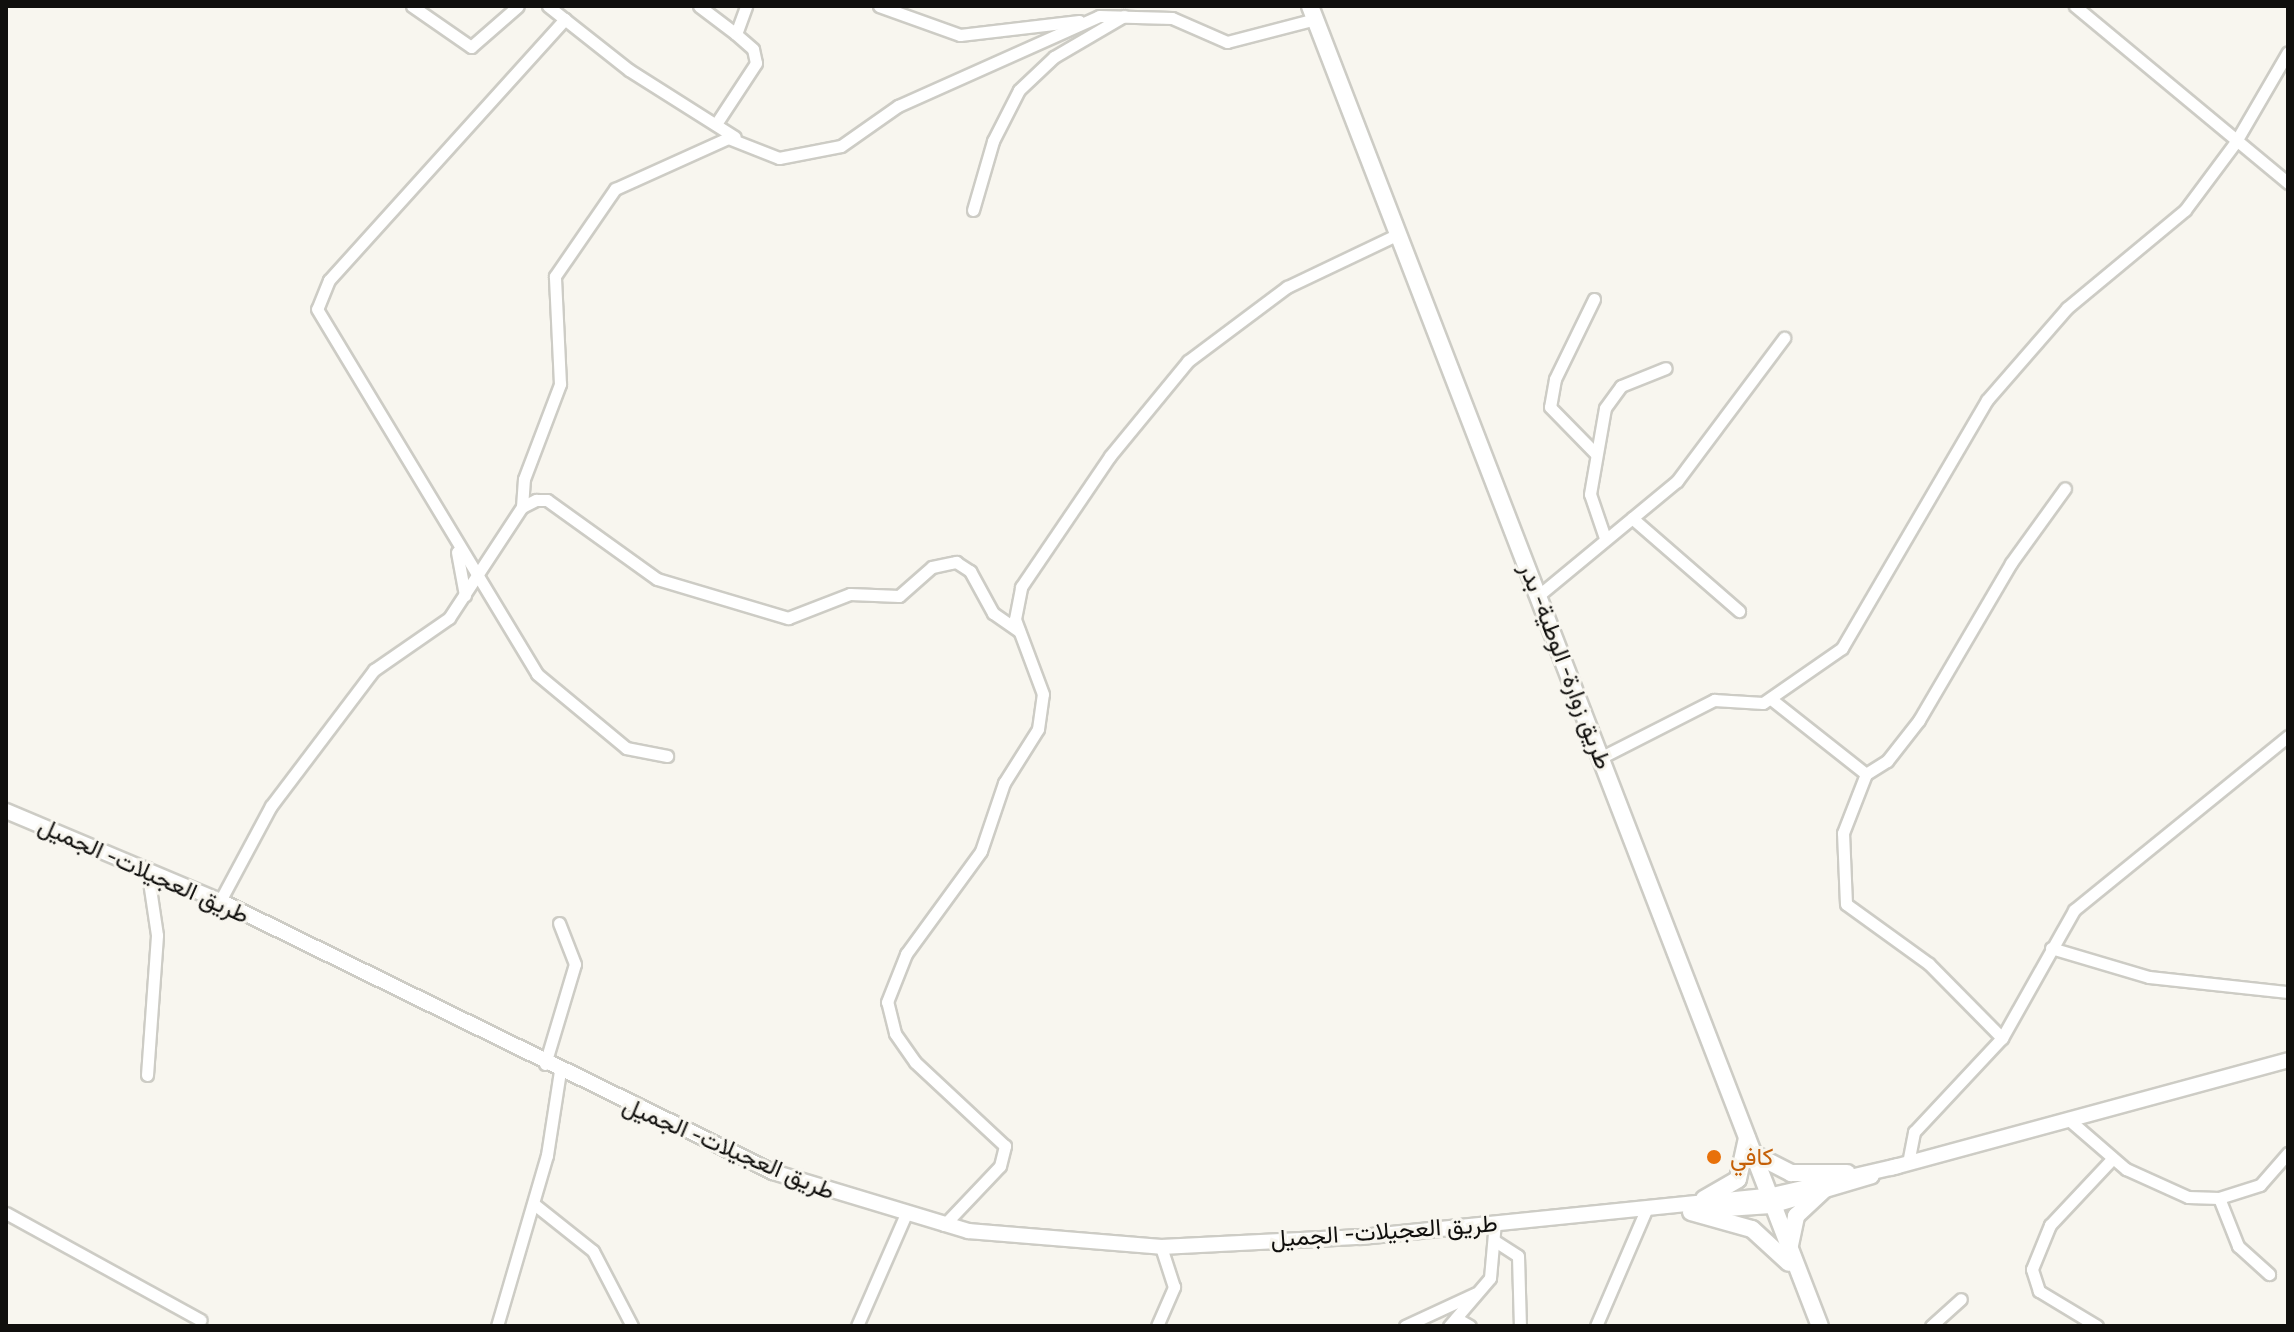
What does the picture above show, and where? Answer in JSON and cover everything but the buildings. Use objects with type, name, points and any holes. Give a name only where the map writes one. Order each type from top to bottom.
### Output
[{"type":"highway","name":"طريق زوارة- الوطية- بدر","points":[[1312,12],[1820,1326]]},
{"type":"highway","points":[[1704,1199],[1738,1179],[1750,1144],[1791,1173],[1847,1173]]},
{"type":"highway","points":[[1795,1265],[1793,1222],[1823,1191]]},
{"type":"highway","points":[[1691,1212],[1752,1229],[1795,1265]]},
{"type":"main road","name":"طريق العجيلات- الجميل","points":[[6,811],[220,901],[545,1064],[773,1172],[905,1216],[944,1225],[1073,1244],[1161,1247],[1650,1209]]},
{"type":"main road","points":[[1650,1209],[1691,1212],[1823,1191],[1903,1164],[2288,1060]]},
{"type":"main road","points":[[1650,1209],[1704,1199],[1770,1201],[1847,1173],[1903,1164]]},
{"type":"street","points":[[412,6],[471,47],[518,6]]},
{"type":"street","points":[[548,6],[629,70],[735,137],[779,158],[841,146],[887,111],[1083,21],[1131,12],[1172,18],[1227,42],[1312,12]]},
{"type":"street","points":[[699,6],[753,49],[756,63],[716,124]]},
{"type":"street","points":[[736,34],[746,6]]},
{"type":"street","points":[[879,6],[960,35],[1050,19],[1083,21]]},
{"type":"street","points":[[2075,6],[2235,143],[2288,183]]},
{"type":"street","points":[[973,210],[993,141],[1019,90],[1054,57],[1131,12]]},
{"type":"street","points":[[565,19],[478,108],[317,301],[456,551],[550,687],[626,748],[667,756]]},
{"type":"street","points":[[1602,757],[1714,700],[1771,699],[1850,636],[1965,432],[2018,360],[2090,287],[2165,231],[2235,143],[2288,52]]},
{"type":"street","points":[[220,901],[271,806],[374,670],[391,651],[432,634],[465,595],[522,507],[524,479],[560,384],[553,284],[561,265],[615,189],[735,137]]},
{"type":"street","points":[[944,1225],[1000,1166],[1005,1146],[915,1062],[895,1033],[887,1002],[906,954],[976,859],[1004,783],[1038,729],[1043,694],[1019,631],[1016,600],[1041,552],[1168,382],[1268,298],[1398,234]]},
{"type":"street","points":[[1594,299],[1555,379],[1550,407],[1596,454]]},
{"type":"street","points":[[1539,595],[1693,463],[1784,338]]},
{"type":"street","points":[[1605,538],[1591,506],[1596,454],[1612,394],[1666,368]]},
{"type":"street","points":[[524,479],[547,500],[657,579],[788,618],[850,594],[899,596],[932,567],[956,562],[970,571],[993,613],[1019,631]]},
{"type":"street","points":[[2002,1038],[1929,964],[1846,904],[1840,890],[1845,820],[1866,774],[1887,761],[1919,720],[2065,488]]},
{"type":"street","points":[[522,507],[547,500]]},
{"type":"street","points":[[1632,518],[1739,611]]},
{"type":"street","points":[[456,551],[465,595]]},
{"type":"street","points":[[1771,699],[1866,774]]},
{"type":"street","points":[[1903,1164],[1920,1123],[2002,1038],[2074,910],[2113,874],[2288,736]]},
{"type":"street","points":[[147,868],[157,935],[147,1075]]},
{"type":"street","points":[[545,1064],[575,964],[559,923]]},
{"type":"street","points":[[2051,948],[2149,977],[2288,992]]},
{"type":"street","points":[[497,1326],[534,1204],[560,1071]]},
{"type":"street","points":[[2068,1119],[2112,1159],[2172,1193],[2219,1198],[2260,1185],[2288,1153]]},
{"type":"street","points":[[2097,1326],[2039,1291],[2032,1269],[2050,1225],[2112,1159]]},
{"type":"street","points":[[2219,1198],[2238,1246],[2269,1274]]},
{"type":"street","points":[[534,1204],[593,1251],[632,1326]]},
{"type":"street","points":[[1596,1326],[1650,1209]]},
{"type":"street","points":[[6,1213],[201,1320]]},
{"type":"street","points":[[857,1326],[905,1216]]},
{"type":"street","points":[[1452,1322],[1481,1292],[1495,1241],[1495,1222]]},
{"type":"street","points":[[1495,1241],[1518,1256],[1520,1326]]},
{"type":"street","points":[[1157,1326],[1174,1287],[1161,1247]]},
{"type":"street","points":[[1405,1326],[1481,1292]]},
{"type":"street","points":[[1931,1326],[1961,1299]]},
{"type":"street","points":[[1452,1322],[1470,1326]]},
{"type":"place","name":"كافي","points":[[1714,1157]]}]
